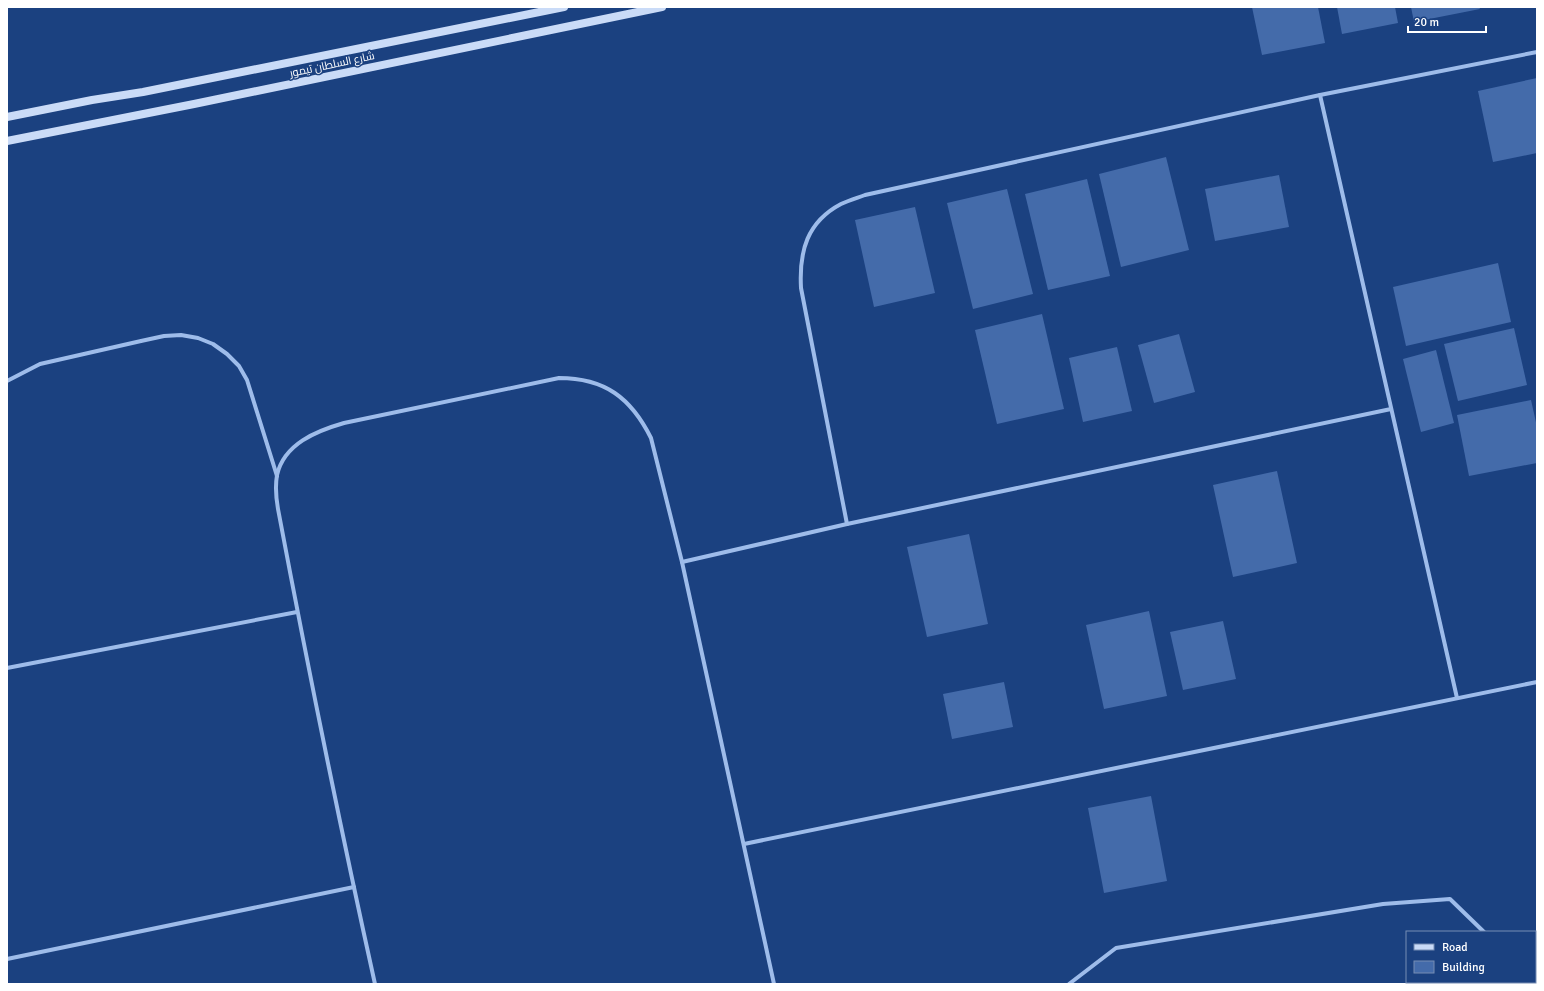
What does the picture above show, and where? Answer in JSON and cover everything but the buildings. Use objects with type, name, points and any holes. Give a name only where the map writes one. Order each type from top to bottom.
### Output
[{"type":"main road","name":"شارع السلطان تيمور","points":[[7,117],[92,100],[143,92],[564,7]]},
{"type":"main road","name":"شارع السلطان تيمور","points":[[7,141],[194,104],[662,7]]},
{"type":"street","points":[[847,524],[800,282],[803,248],[814,228],[829,211],[843,203],[865,195],[1320,95],[1537,52]]},
{"type":"street","points":[[1320,95],[1457,698]]},
{"type":"street","points":[[7,381],[40,364],[141,341],[164,336],[181,335],[198,338],[213,344],[227,354],[239,366],[248,380],[277,476]]},
{"type":"street","points":[[375,984],[297,612],[278,509],[276,493],[277,476],[283,460],[292,449],[315,432],[328,427],[545,380],[574,378],[602,386],[618,395],[631,406],[642,421],[651,438],[658,461],[682,562],[774,984]]},
{"type":"street","points":[[682,562],[847,524],[1391,409]]},
{"type":"street","points":[[7,668],[297,612]]},
{"type":"street","points":[[744,844],[1537,682]]},
{"type":"street","points":[[7,959],[354,887]]},
{"type":"street","points":[[1069,984],[1116,948],[1383,904],[1450,898],[1483,931]]}]
